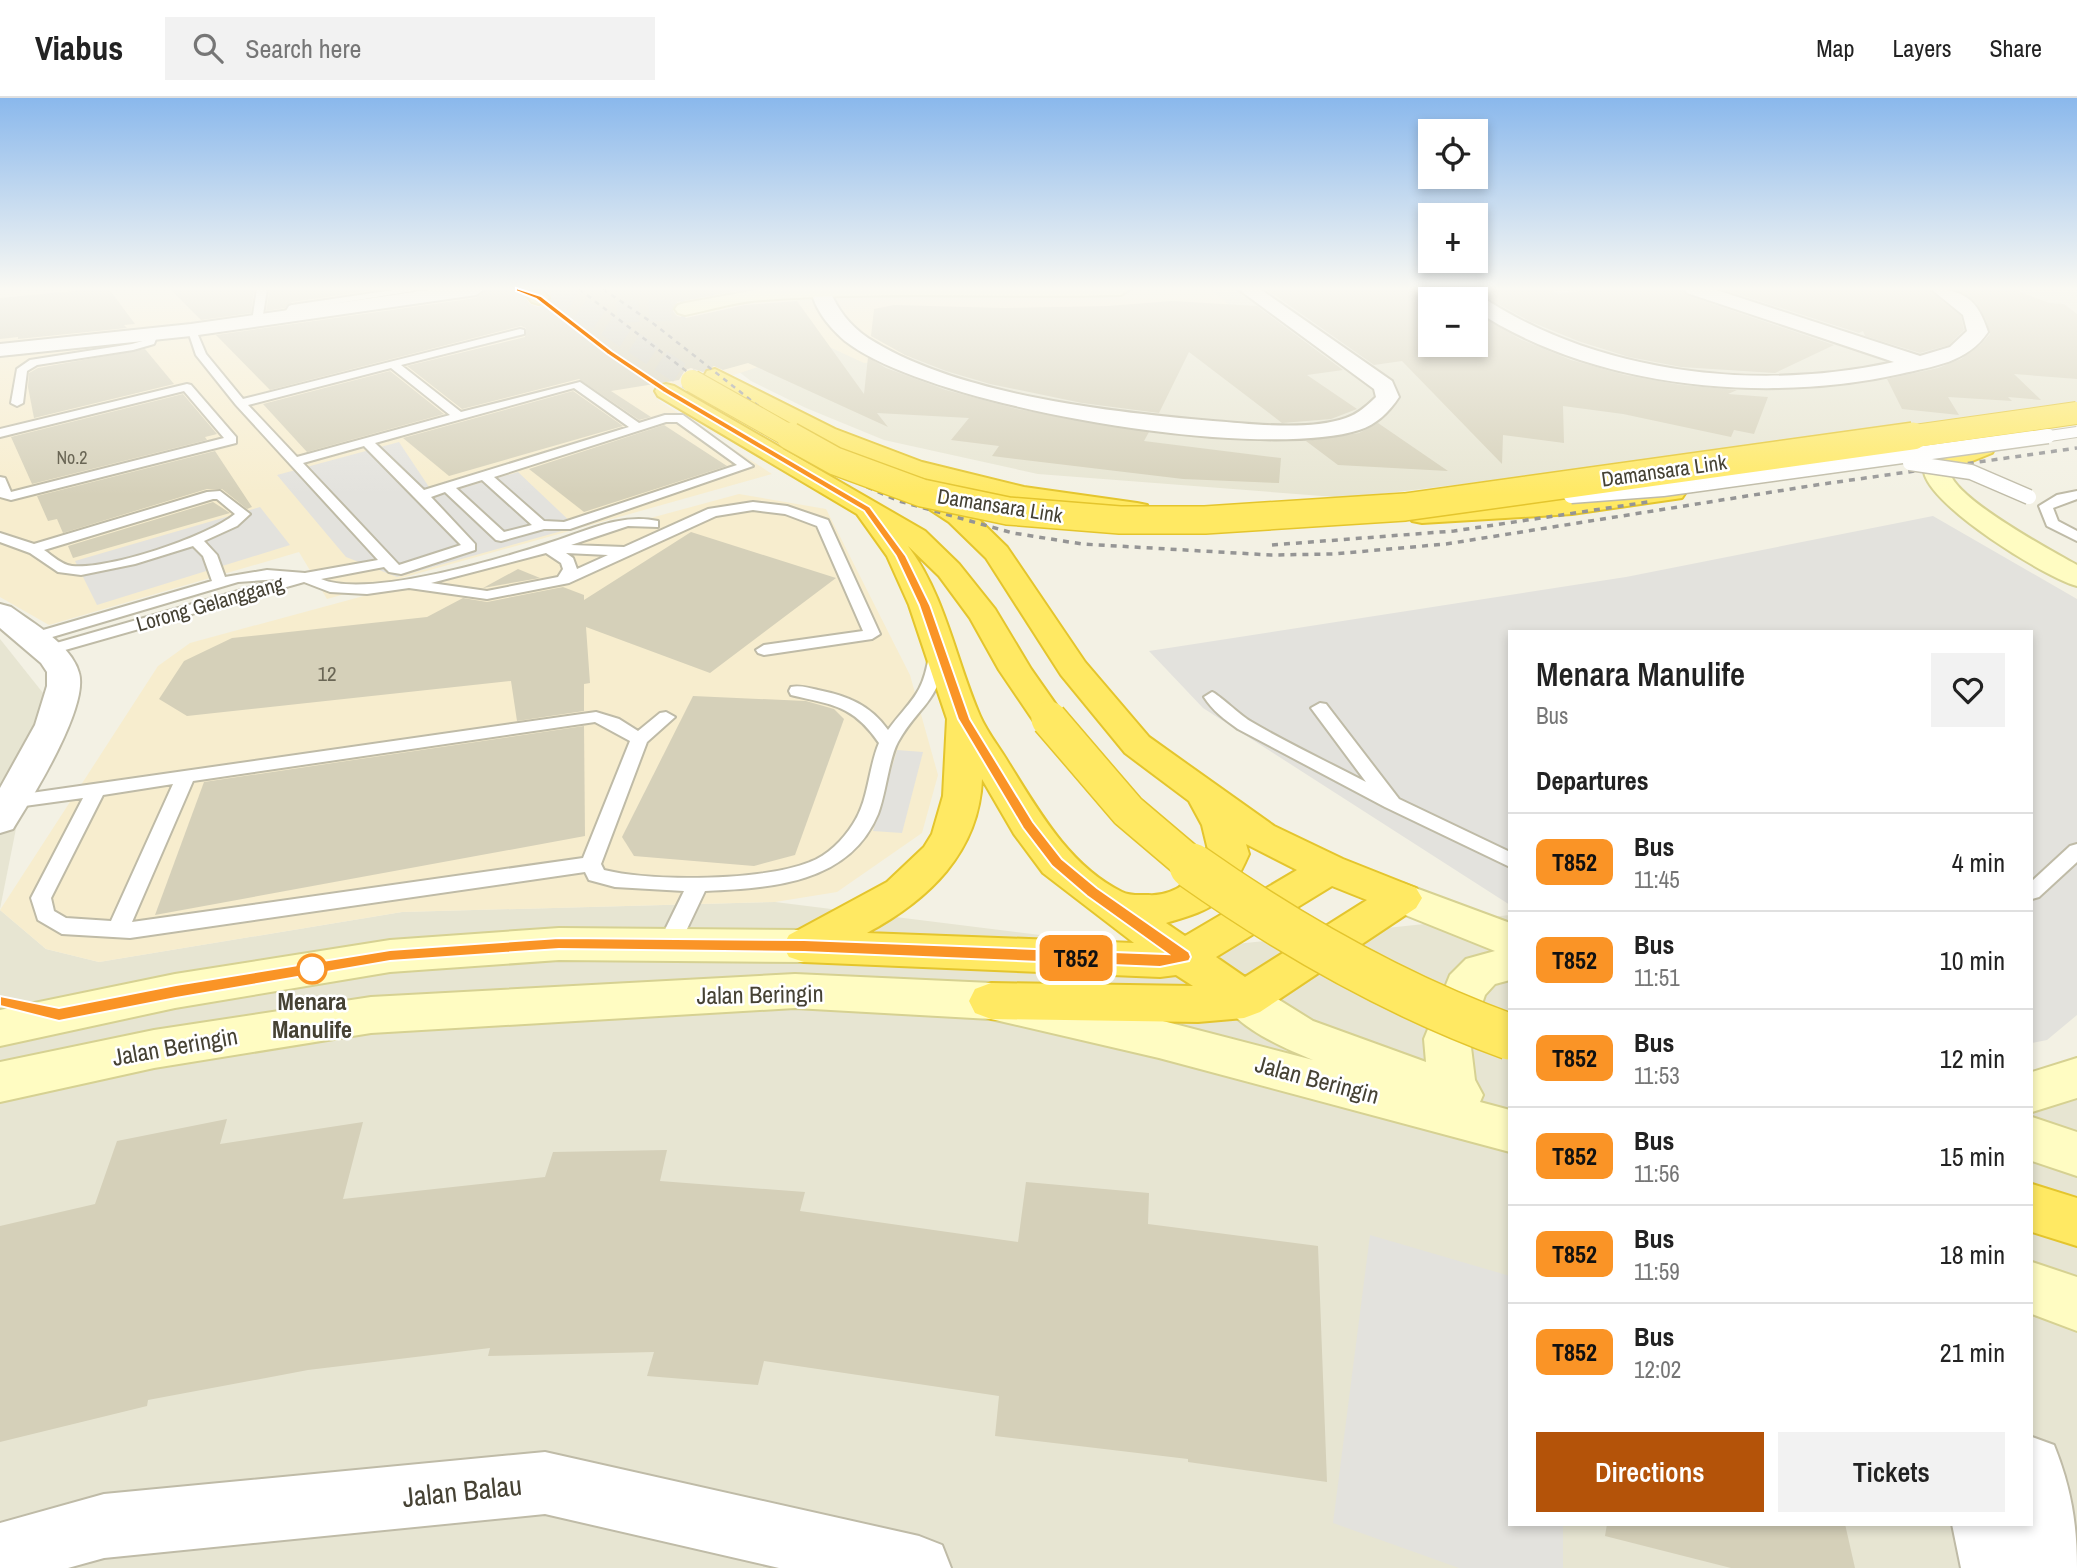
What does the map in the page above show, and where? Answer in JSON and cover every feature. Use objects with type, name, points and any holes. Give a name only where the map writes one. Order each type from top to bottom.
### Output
[{"type":"highway","name":"Damansara Link","points":[[2077,413],[1414,511],[1219,519],[1120,520],[1056,516],[964,504],[922,493],[835,461],[703,379],[843,441],[925,471],[1109,508],[1202,517],[1328,519],[1414,511],[1727,475],[2077,423]]},
{"type":"highway","points":[[666,391],[915,537],[949,570],[984,616],[1014,670],[1090,770],[1140,823],[1199,872],[1358,969],[1461,1020],[1508,1036]]},
{"type":"highway","points":[[1414,511],[1573,506],[2077,433]]},
{"type":"highway","points":[[843,441],[847,447],[959,516],[997,553],[1073,668],[1137,745],[1260,835],[1329,869],[1402,898]]},
{"type":"highway","points":[[1946,463],[1983,448]]},
{"type":"highway","points":[[867,509],[901,556],[924,605],[964,719],[1028,825],[1057,863],[1244,1000]]},
{"type":"highway","points":[[804,946],[910,888],[945,850],[961,805],[964,719]]},
{"type":"highway","points":[[1115,908],[1155,911],[1190,901],[1217,880],[1229,853],[1221,825],[1204,796]]},
{"type":"highway","points":[[804,946],[1160,961],[1183,957],[1329,869]]},
{"type":"highway","points":[[991,1001],[1198,1004],[1244,1000],[1402,898]]},
{"type":"highway","points":[[2033,1208],[2077,1223]]},
{"type":"street","points":[[890,358],[965,387],[1056,409],[1136,420],[1262,431],[1352,424],[1379,408],[1388,397],[1384,386],[1344,358]]},
{"type":"street","points":[[1603,358],[1650,370],[1726,378],[1809,381],[1882,373],[1938,358]]},
{"type":"street","points":[[1903,358],[1919,363]]},
{"type":"street","points":[[1946,463],[1937,472],[1939,483],[1952,495],[2003,532],[2077,577]]},
{"type":"street","points":[[0,613],[38,645],[62,670],[66,688],[60,710],[8,795]]},
{"type":"street","points":[[1402,898],[1508,939]]},
{"type":"street","name":"Jalan Beringin","points":[[0,1028],[176,991],[390,956],[559,944],[804,946]]},
{"type":"street","points":[[1452,1093],[1447,1039],[1466,987],[1481,971],[1508,964]]},
{"type":"street","name":"Jalan Beringin","points":[[0,1082],[155,1049],[370,1015],[795,991],[991,1001],[1159,1039],[1508,1130]]},
{"type":"street","name":"Jalan Beringin","points":[[1244,1000],[1297,1034],[1508,1114]]},
{"type":"street","points":[[0,1002],[59,1014]]},
{"type":"street","points":[[2033,1092],[2077,1078]]},
{"type":"street","points":[[2033,1139],[2077,1154]]},
{"type":"street","points":[[2033,1471],[2055,1568]]},
{"type":"street","name":"Jalan Balau","points":[[0,1555],[104,1526],[545,1483],[919,1568]]},
{"type":"street","points":[[1984,1526],[1993,1568]]},
{"type":"lane","points":[[0,406],[21,402],[22,369],[34,362],[65,358]]},
{"type":"lane","points":[[203,358],[240,403],[394,569],[401,570],[470,547],[422,495],[367,442]]},
{"type":"lane","points":[[240,403],[418,358]]},
{"type":"lane","points":[[393,364],[458,416]]},
{"type":"lane","points":[[294,462],[576,384],[637,427]]},
{"type":"lane","points":[[0,433],[187,387],[232,440],[11,496],[5,495],[0,481]]},
{"type":"lane","points":[[422,495],[484,475],[637,427],[665,419],[679,418],[747,466],[565,526],[540,525],[484,475]]},
{"type":"lane","points":[[1414,511],[1663,489],[2077,433]]},
{"type":"lane","points":[[1834,466],[1901,463],[1936,465],[1971,472],[2046,506],[2052,523],[2077,537]]},
{"type":"lane","points":[[447,487],[501,537],[536,529],[540,525]]},
{"type":"lane","points":[[0,537],[32,549],[67,570],[99,569],[196,541],[229,527],[243,514],[220,495],[212,495],[32,549]]},
{"type":"lane","points":[[2046,506],[2062,498],[2077,495]]},
{"type":"lane","points":[[409,584],[487,595],[564,580],[713,512],[753,506],[787,510],[823,523],[872,634],[764,650]]},
{"type":"lane","points":[[305,577],[330,588],[367,590],[409,584],[548,548],[627,522],[653,524]]},
{"type":"lane","points":[[196,541],[210,555],[220,583]]},
{"type":"lane","points":[[548,548],[628,551]]},
{"type":"lane","points":[[548,548],[568,561],[570,569],[564,580]]},
{"type":"lane","points":[[305,577],[388,562]]},
{"type":"lane","name":"Lorong Gelanggang","points":[[38,645],[220,583],[267,574],[305,577]]},
{"type":"lane","name":"Lorong Gelanggang","points":[[38,645],[305,577]]},
{"type":"lane","points":[[666,717],[639,740],[591,864],[596,874],[629,884],[698,883],[792,875],[818,867],[844,850],[861,829],[881,775],[888,743],[930,692],[935,676],[938,645]]},
{"type":"lane","points":[[797,691],[846,701],[863,710],[888,743]]},
{"type":"lane","points":[[1212,697],[1222,710],[1244,724],[1392,803],[1508,859]]},
{"type":"lane","points":[[1320,708],[1392,803]]},
{"type":"lane","points":[[8,795],[96,790],[596,717],[613,723],[639,740]]},
{"type":"lane","points":[[118,929],[186,776]]},
{"type":"lane","points":[[96,790],[41,898],[46,915],[62,926],[144,928],[591,864]]},
{"type":"lane","points":[[2033,891],[2077,851]]},
{"type":"lane","points":[[669,944],[698,883]]},
{"type":"shaded area","points":[[0,358],[787,358],[658,400],[772,474],[327,599],[299,552],[49,625],[0,597]]},
{"type":"shaded area","points":[[720,358],[2077,358],[2077,403],[1790,444],[1348,498],[1038,474],[884,440],[806,408],[751,381]]},
{"type":"shaded area","points":[[852,358],[911,358],[864,363]]},
{"type":"shaded area","points":[[399,442],[435,496],[518,472],[576,527],[397,577],[346,557],[277,475]]},
{"type":"shaded area","points":[[739,494],[826,509],[910,675],[938,775],[922,833],[837,892],[775,902],[402,912],[99,962],[46,949],[0,910],[158,666],[190,643]]},
{"type":"shaded area","points":[[260,507],[290,545],[97,605],[75,561]]},
{"type":"shaded area","points":[[1933,516],[2077,599],[2077,1015],[2047,1040],[2033,1043],[2033,630],[1508,630],[1508,904],[1203,708],[1149,651],[1626,577]]},
{"type":"shaded area","points":[[0,639],[43,693],[0,909]]},
{"type":"shaded area","points":[[897,750],[923,752],[902,833],[873,831]]},
{"type":"shaded area","points":[[775,902],[1169,951],[1508,915],[1508,1526],[2033,1526],[2033,1084],[2077,1092],[2077,1568],[0,1568],[0,910],[46,949],[99,962],[402,912]]},
{"type":"shaded area","points":[[1370,1235],[1508,1275],[1508,1526],[1563,1526],[1563,1568],[1459,1568],[1333,1523]]},
{"type":"building","points":[[97,358],[152,358],[174,384],[34,418],[28,387],[29,373],[38,368]]},
{"type":"building","points":[[238,358],[397,358],[270,390]]},
{"type":"building","points":[[441,358],[838,358],[864,394],[869,358],[886,368],[946,390],[1017,409],[1149,432],[1144,441],[1281,458],[1279,483],[1183,479],[992,456],[999,446],[951,440],[969,418],[877,413],[888,427],[748,363],[723,370],[714,366],[703,372],[691,368],[685,370],[679,380],[611,391],[651,417],[639,420],[579,379],[462,409],[407,366]]},
{"type":"building","points":[[912,358],[1186,358],[1159,413],[1082,403],[990,384]]},
{"type":"building","points":[[1196,358],[1326,358],[1343,370],[1307,375],[1357,409],[1331,419],[1282,423]]},
{"type":"building","points":[[1363,358],[1565,358],[1625,375],[1681,385],[1737,390],[1728,394],[1768,397],[1754,434],[1734,430],[1731,437],[1623,414],[1563,406],[1564,443],[1503,435],[1502,464],[1402,361],[1374,365]]},
{"type":"building","points":[[1632,358],[1807,358],[1775,373],[1681,367]]},
{"type":"building","points":[[2077,358],[2077,379],[2014,374],[2041,400],[1948,397],[1959,415],[1902,409],[1887,379],[1938,368],[1961,359]]},
{"type":"building","points":[[390,371],[444,414],[307,452],[263,404]]},
{"type":"building","points":[[573,391],[623,426],[449,476],[403,438]]},
{"type":"building","points":[[183,394],[217,434],[205,437],[207,440],[32,484],[11,437]]},
{"type":"building","points":[[1378,423],[1448,471],[1338,465],[1306,441],[1359,433]]},
{"type":"building","points":[[664,425],[727,466],[584,512],[529,469]]},
{"type":"building","points":[[215,451],[252,507],[247,509],[222,489],[207,489],[63,533],[57,519],[48,521],[37,496]]},
{"type":"building","points":[[213,502],[230,513],[73,558],[68,546]]},
{"type":"building","points":[[691,532],[836,578],[710,673],[586,627],[590,683],[584,684],[584,711],[517,721],[511,681],[187,716],[159,699],[184,661],[232,638],[427,617],[463,598],[487,602],[563,587],[584,595],[584,600]]},
{"type":"building","points":[[518,569],[540,578],[483,588]]},
{"type":"building","points":[[693,696],[806,701],[834,709],[844,719],[795,855],[754,866],[634,856],[622,837]]},
{"type":"building","points":[[584,726],[585,836],[155,915],[204,782]]},
{"type":"building","points":[[227,1119],[220,1144],[363,1122],[343,1199],[545,1177],[553,1152],[667,1150],[660,1181],[805,1192],[800,1211],[1018,1242],[1026,1182],[1149,1193],[1148,1224],[1318,1246],[1327,1482],[1188,1462],[1188,1459],[995,1436],[999,1396],[764,1361],[758,1385],[647,1376],[654,1352],[488,1356],[490,1348],[308,1370],[148,1400],[147,1406],[0,1442],[0,1226],[95,1204],[117,1141]]},
{"type":"building","points":[[1607,1526],[1845,1526],[1855,1568],[1731,1568],[1605,1536]]},
{"type":"tunnel","points":[[657,358],[692,381]]},
{"type":"railway","points":[[669,358],[774,438]]},
{"type":"railway","points":[[697,358],[798,437]]},
{"type":"railway","points":[[772,436],[820,466],[899,501],[1013,533],[1082,544],[1271,555],[1333,554],[1446,544],[1816,485],[2077,448]]},
{"type":"railway","points":[[798,437],[828,456],[930,501]]},
{"type":"railway","points":[[1272,545],[1454,531],[1648,502]]},
{"type":"bus line","name":"T852","points":[[0,1002],[59,1014],[176,991],[390,956],[559,944],[804,946],[1160,961],[1183,957],[1092,892],[1057,863],[1028,825],[964,719],[924,605],[901,556],[867,509],[666,391],[617,358]]},
{"type":"place","name":"Menara Manulife","points":[[312,969]]}]
